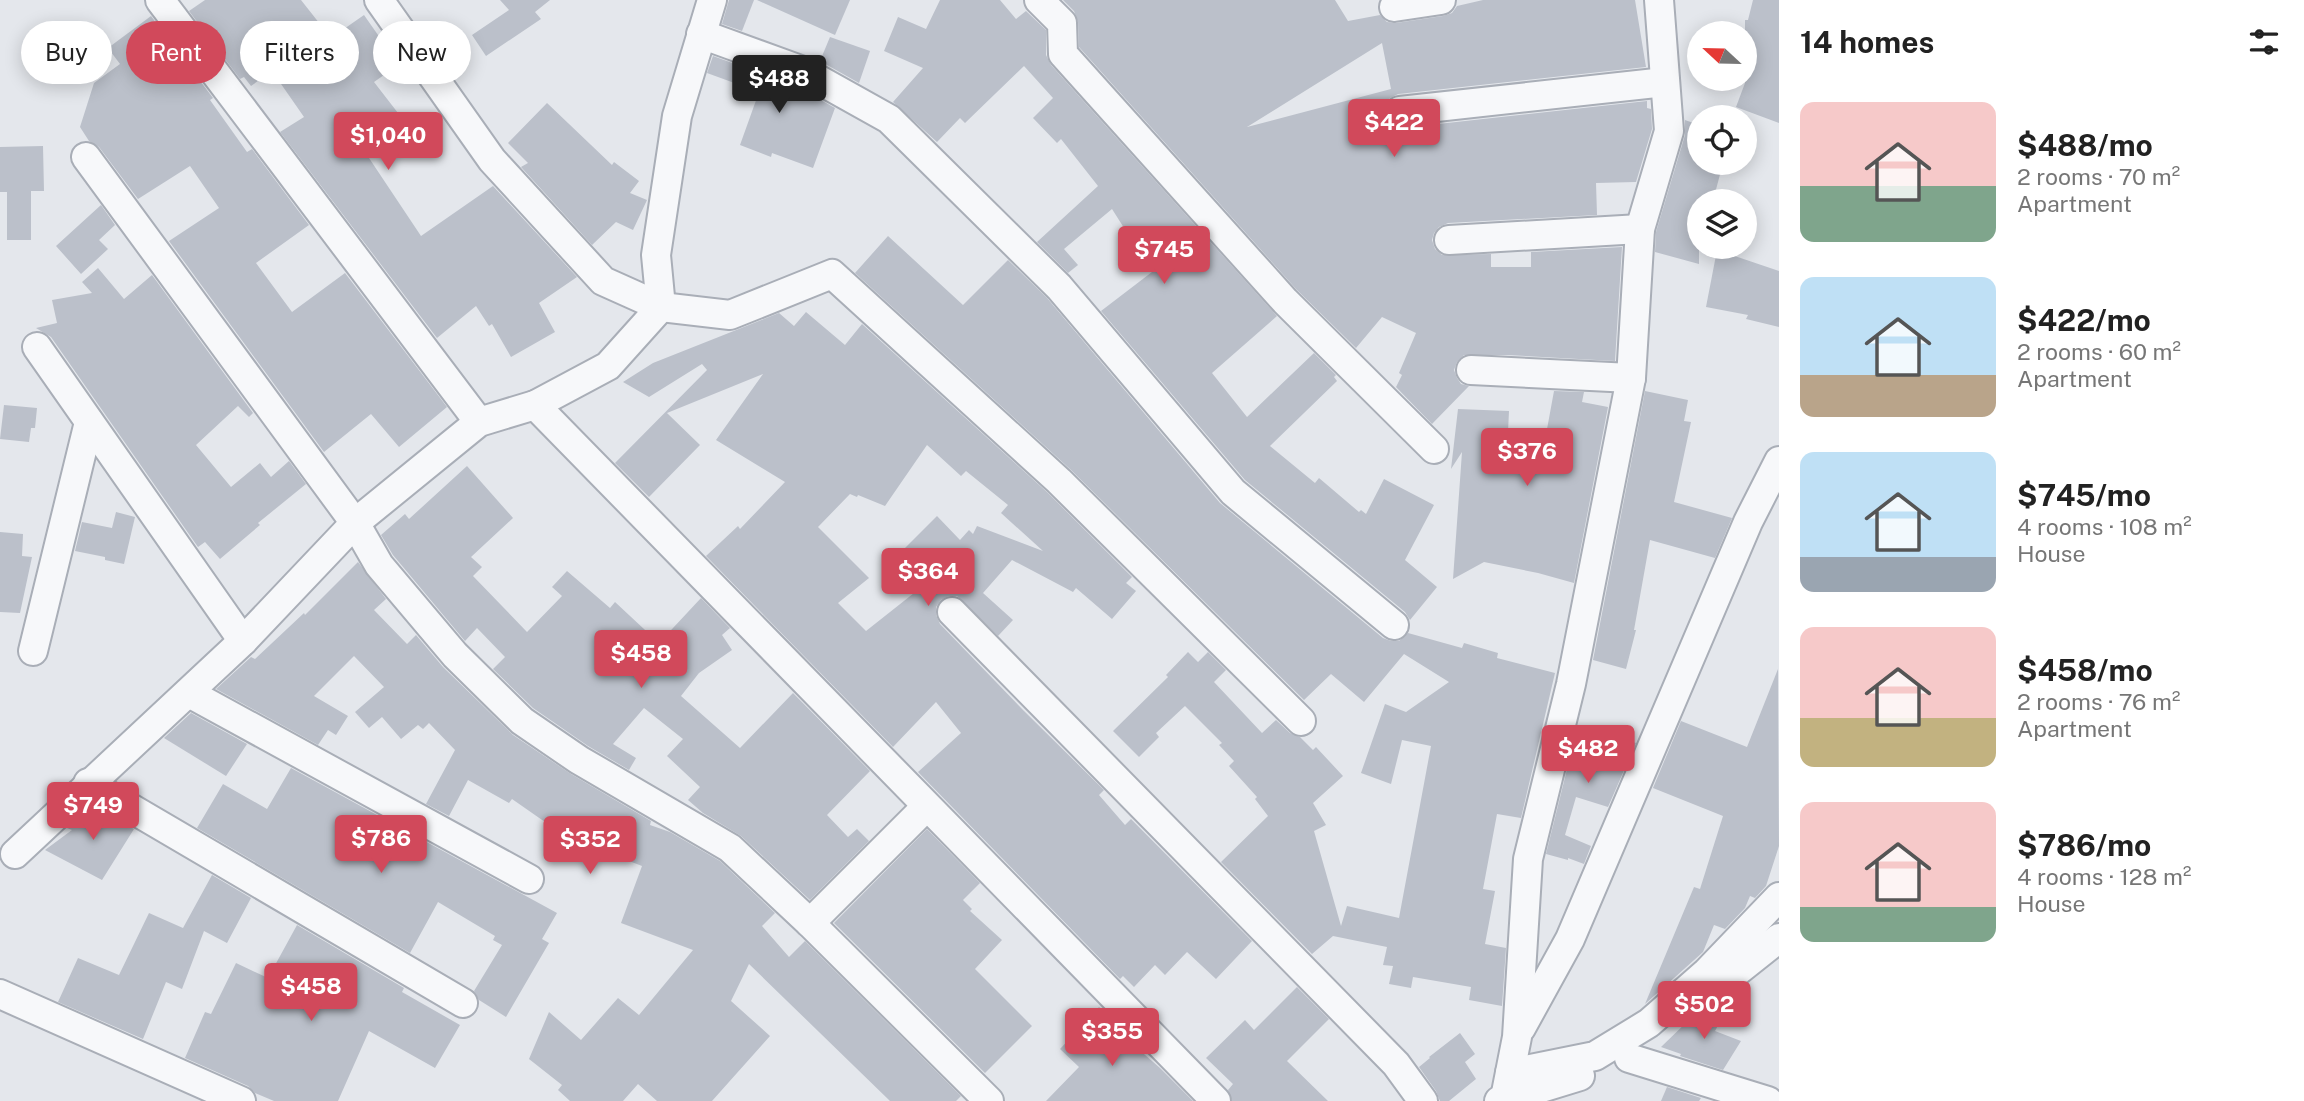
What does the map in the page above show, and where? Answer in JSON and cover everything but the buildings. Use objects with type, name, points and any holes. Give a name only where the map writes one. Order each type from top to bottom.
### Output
[{"type":"street","points":[[160,0],[479,422]]},
{"type":"street","points":[[379,0],[492,160],[603,281],[662,307],[730,315],[832,274],[1059,481],[1300,721]]},
{"type":"street","points":[[15,854],[243,641],[355,523],[479,422],[535,405],[608,366],[662,307],[656,255],[677,116],[712,0]]},
{"type":"street","points":[[1039,0],[1062,23],[1063,54],[1285,302],[1434,449]]},
{"type":"street","points":[[1394,7],[1441,0]]},
{"type":"street","points":[[1505,1091],[1517,1037],[1528,859],[1571,684],[1631,378],[1640,229],[1669,131],[1659,0]]},
{"type":"street","points":[[701,34],[803,71],[889,119],[1059,286],[1233,492],[1394,625]]},
{"type":"street","points":[[1400,111],[1665,82]]},
{"type":"street","points":[[86,157],[355,523],[379,565],[455,655],[522,722],[579,760],[730,848],[810,923],[989,1101]]},
{"type":"street","points":[[1449,240],[1640,229]]},
{"type":"street","points":[[37,347],[243,641]]},
{"type":"street","points":[[1471,370],[1631,378]]},
{"type":"street","points":[[535,405],[1216,1101]]},
{"type":"street","points":[[33,651],[89,422]]},
{"type":"street","points":[[1517,1037],[1570,939],[1748,522],[1779,461]]},
{"type":"street","points":[[953,612],[1396,1064],[1423,1101]]},
{"type":"street","points":[[189,692],[529,879]]},
{"type":"street","points":[[88,783],[463,1003]]},
{"type":"street","points":[[810,923],[926,807]]},
{"type":"street","points":[[1505,1091],[1595,1056],[1649,1023],[1706,972],[1779,897]]},
{"type":"street","points":[[1505,1091],[1592,1072],[1629,1058],[1779,938]]},
{"type":"street","points":[[0,994],[242,1101]]},
{"type":"street","points":[[1629,1058],[1768,1101]]}]
